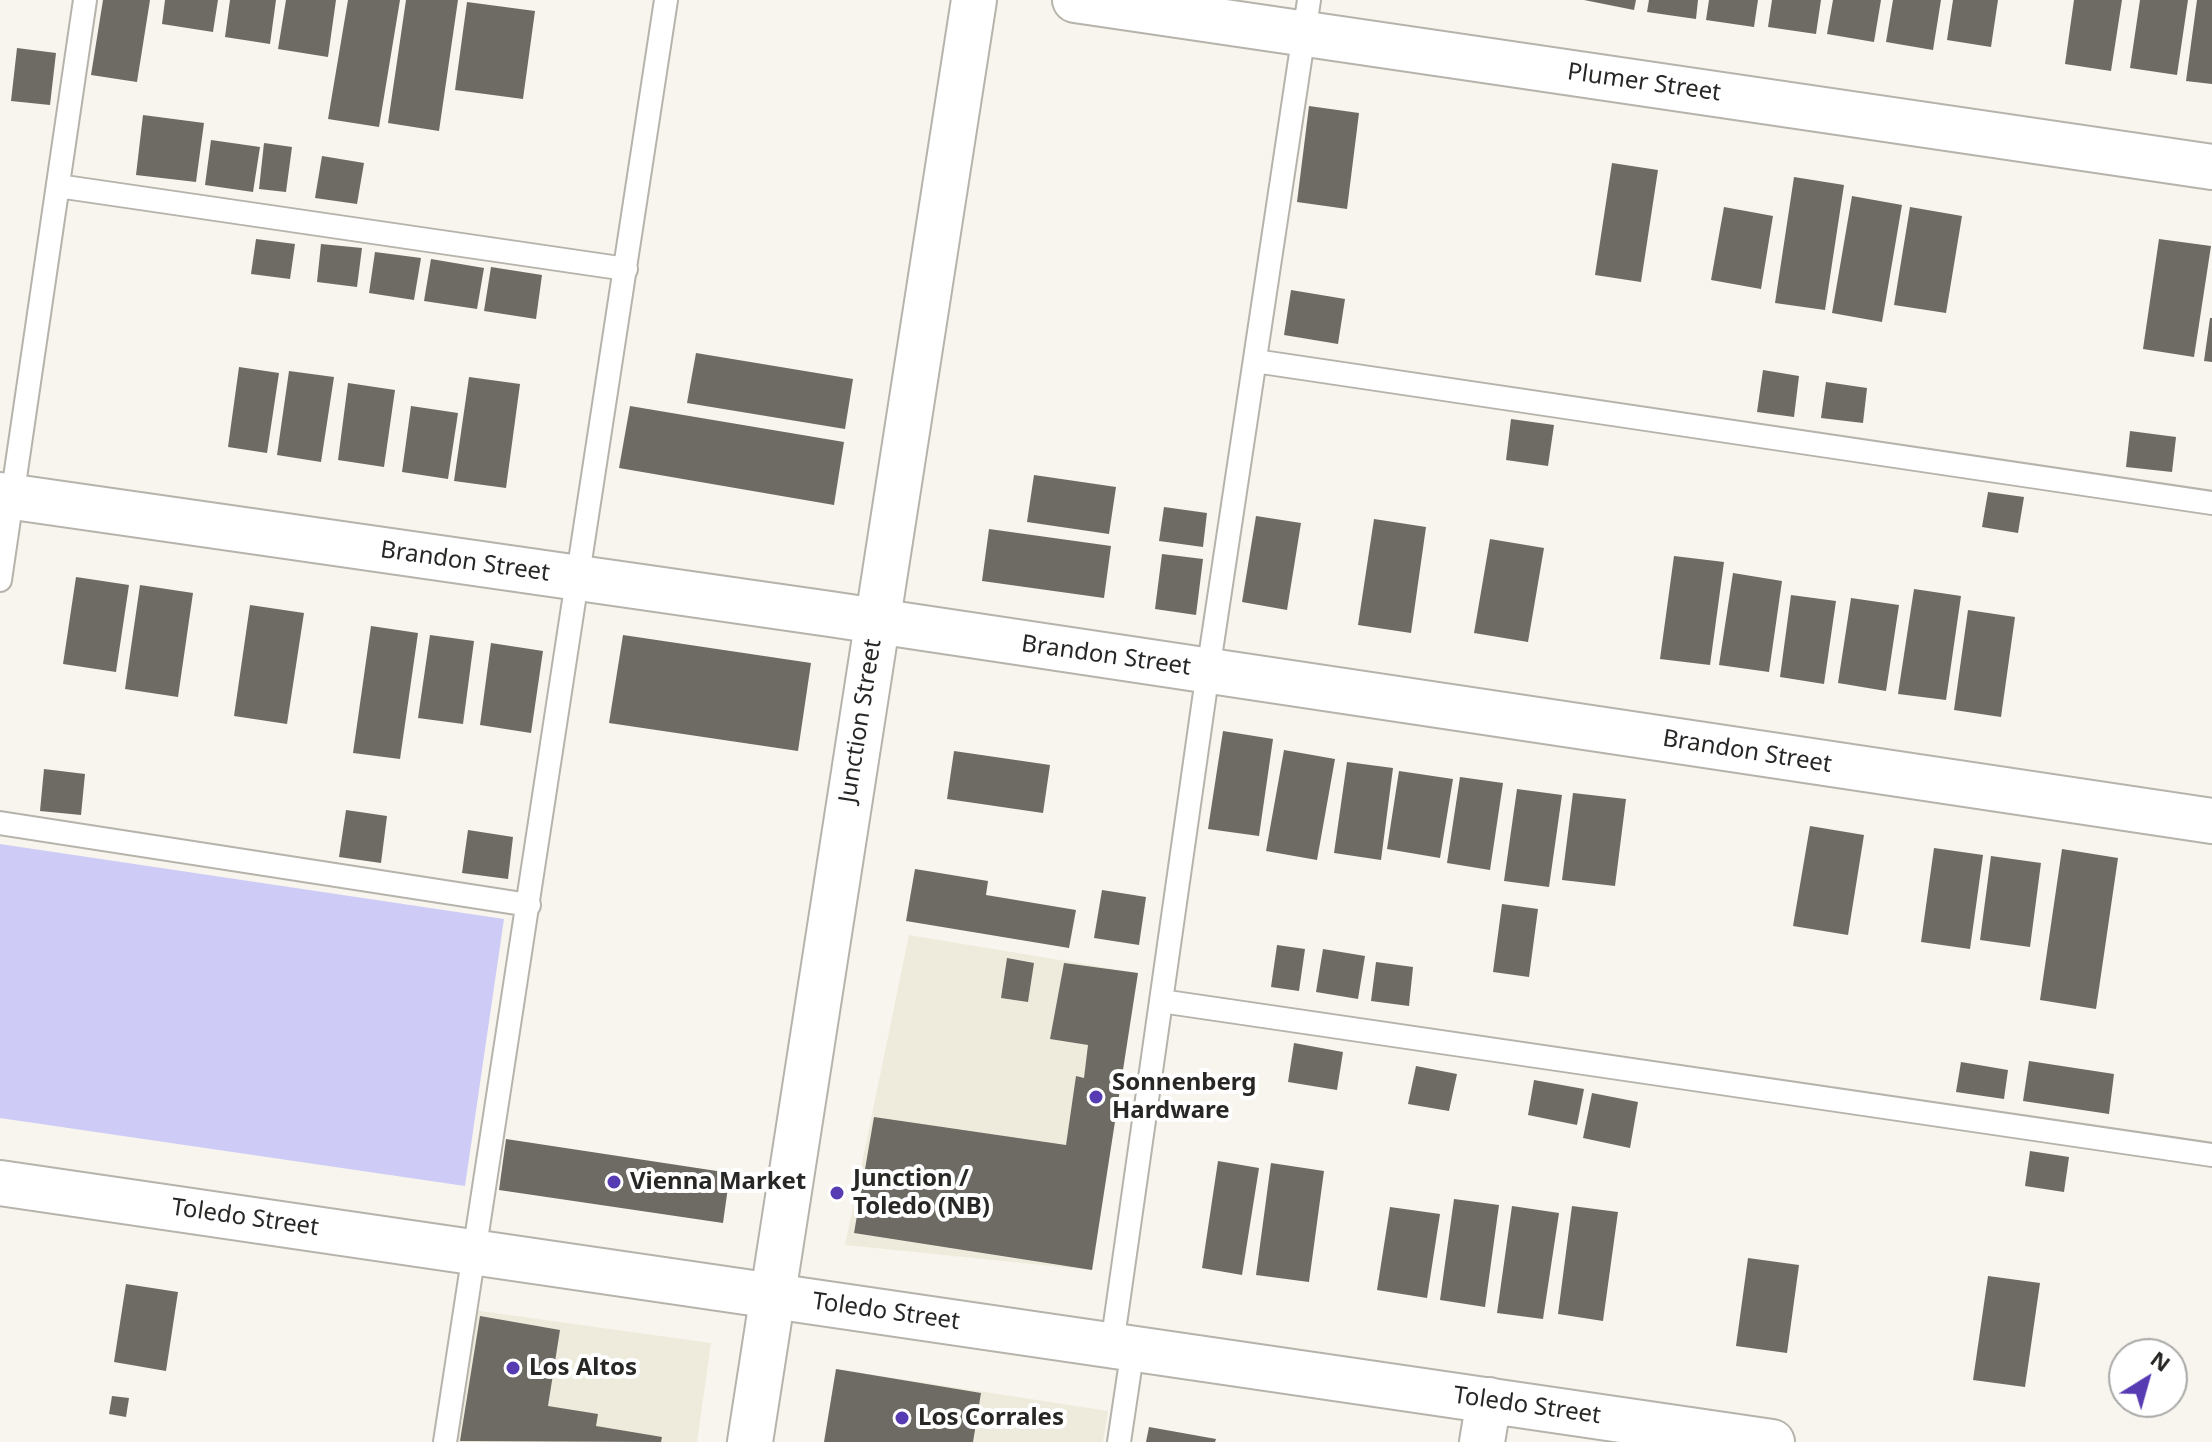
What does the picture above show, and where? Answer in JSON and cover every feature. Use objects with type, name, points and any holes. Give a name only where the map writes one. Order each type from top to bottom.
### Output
[{"type":"street","name":"Junction Street","points":[[750,1442],[974,0]]},
{"type":"street","name":"Plumer Street","points":[[1075,0],[1306,17],[2212,167]]},
{"type":"street","name":"Brandon Street","points":[[6,496],[877,621],[2212,821]]},
{"type":"street","name":"Toledo Street","points":[[0,1183],[1123,1347],[1485,1421],[1772,1442]]},
{"type":"lane","points":[[0,580],[6,496],[58,186],[85,0]]},
{"type":"lane","points":[[445,1442],[666,0]]},
{"type":"lane","points":[[1119,1442],[1123,1347],[1161,1001],[1306,17]]},
{"type":"lane","points":[[58,186],[626,269]]},
{"type":"lane","points":[[1255,361],[2212,503]]},
{"type":"lane","points":[[0,823],[529,905]]},
{"type":"lane","points":[[1161,1001],[2212,1155]]},
{"type":"shaded area","points":[[0,844],[504,919],[465,1186],[0,1118]]},
{"type":"shaded area","points":[[909,935],[1138,973],[1092,1270],[845,1245]]},
{"type":"shaded area","points":[[466,1309],[711,1343],[697,1442],[445,1442]]},
{"type":"shaded area","name":"Los Corrales","points":[[836,1369],[1108,1411],[1103,1442],[825,1442]]},
{"type":"building","points":[[103,0],[150,0],[137,82],[91,75]]},
{"type":"building","points":[[165,0],[218,0],[213,32],[162,24]]},
{"type":"building","points":[[230,0],[276,0],[270,44],[225,37]]},
{"type":"building","points":[[286,0],[336,0],[328,57],[278,49]]},
{"type":"building","points":[[348,0],[400,0],[379,127],[328,119]]},
{"type":"building","points":[[406,0],[458,0],[439,131],[388,123]]},
{"type":"building","points":[[1584,0],[1636,0],[1634,10]]},
{"type":"building","points":[[1649,0],[1698,0],[1696,19],[1647,12]]},
{"type":"building","points":[[1709,0],[1758,0],[1754,27],[1706,20]]},
{"type":"building","points":[[1772,0],[1821,0],[1816,34],[1768,27]]},
{"type":"building","points":[[1833,0],[1881,0],[1874,42],[1827,34]]},
{"type":"building","points":[[1893,0],[1941,0],[1933,50],[1886,42]]},
{"type":"building","points":[[1953,0],[1998,0],[1991,47],[1947,40]]},
{"type":"building","points":[[2074,0],[2122,0],[2111,71],[2065,64]]},
{"type":"building","points":[[2140,0],[2188,0],[2177,75],[2130,68]]},
{"type":"building","points":[[2197,0],[2212,0],[2212,84],[2186,81]]},
{"type":"building","points":[[467,2],[535,11],[523,99],[455,90]]},
{"type":"building","points":[[17,48],[56,53],[50,105],[11,101]]},
{"type":"building","points":[[1309,106],[1359,113],[1347,209],[1297,202]]},
{"type":"building","points":[[143,115],[204,123],[196,182],[136,175]]},
{"type":"building","points":[[211,140],[260,147],[253,192],[205,185]]},
{"type":"building","points":[[264,143],[292,147],[286,192],[259,189]]},
{"type":"building","points":[[322,156],[364,163],[357,204],[315,198]]},
{"type":"building","points":[[1612,163],[1658,170],[1641,282],[1595,275]]},
{"type":"building","points":[[1794,177],[1844,185],[1825,310],[1775,303]]},
{"type":"building","points":[[1852,196],[1902,205],[1882,322],[1832,313]]},
{"type":"building","points":[[1724,207],[1773,216],[1761,289],[1711,280]]},
{"type":"building","points":[[1910,207],[1962,216],[1946,313],[1894,305]]},
{"type":"building","points":[[256,239],[295,244],[290,279],[251,274]]},
{"type":"building","points":[[2159,239],[2211,246],[2194,357],[2143,349]]},
{"type":"building","points":[[321,244],[362,248],[357,287],[317,282]]},
{"type":"building","points":[[375,252],[421,258],[414,300],[369,293]]},
{"type":"building","points":[[431,259],[484,268],[477,309],[424,301]]},
{"type":"building","points":[[491,267],[542,275],[536,319],[484,311]]},
{"type":"building","points":[[1291,290],[1345,299],[1338,344],[1284,335]]},
{"type":"building","points":[[2212,318],[2212,362],[2204,361]]},
{"type":"building","points":[[696,353],[853,379],[845,429],[687,403]]},
{"type":"building","points":[[239,367],[279,373],[267,453],[228,447]]},
{"type":"building","points":[[1763,370],[1799,376],[1794,417],[1757,412]]},
{"type":"building","points":[[289,371],[334,377],[321,462],[277,455]]},
{"type":"building","points":[[469,377],[520,384],[506,488],[454,481]]},
{"type":"building","points":[[1826,382],[1867,388],[1863,423],[1821,418]]},
{"type":"building","points":[[348,383],[395,390],[384,467],[338,460]]},
{"type":"building","points":[[411,406],[458,413],[448,479],[402,472]]},
{"type":"building","points":[[630,406],[844,442],[834,505],[619,468]]},
{"type":"building","points":[[1511,419],[1554,425],[1548,466],[1506,460]]},
{"type":"building","points":[[2130,431],[2176,437],[2172,472],[2126,467]]},
{"type":"building","points":[[1034,475],[1116,487],[1109,534],[1027,522]]},
{"type":"building","points":[[1988,492],[2024,497],[2018,533],[1982,527]]},
{"type":"building","points":[[1164,507],[1207,513],[1203,547],[1159,541]]},
{"type":"building","points":[[1256,516],[1301,523],[1287,610],[1242,602]]},
{"type":"building","points":[[1374,519],[1426,527],[1411,633],[1358,625]]},
{"type":"building","points":[[989,529],[1111,546],[1104,598],[982,581]]},
{"type":"building","points":[[1490,539],[1544,548],[1528,642],[1474,633]]},
{"type":"building","points":[[1162,554],[1203,559],[1196,615],[1155,609]]},
{"type":"building","points":[[1674,556],[1724,562],[1710,665],[1660,659]]},
{"type":"building","points":[[1733,573],[1782,581],[1769,672],[1719,665]]},
{"type":"building","points":[[76,577],[129,585],[116,672],[63,664]]},
{"type":"building","points":[[140,585],[193,593],[178,697],[125,689]]},
{"type":"building","points":[[1914,589],[1961,596],[1946,700],[1898,694]]},
{"type":"building","points":[[1791,595],[1836,601],[1824,684],[1780,677]]},
{"type":"building","points":[[1851,598],[1899,605],[1886,691],[1838,683]]},
{"type":"building","points":[[250,605],[304,613],[287,724],[234,716]]},
{"type":"building","points":[[1968,610],[2015,617],[2001,717],[1954,710]]},
{"type":"building","points":[[371,626],[418,633],[400,759],[353,753]]},
{"type":"building","points":[[430,635],[474,641],[463,724],[418,718]]},
{"type":"building","points":[[623,635],[811,663],[798,751],[609,723]]},
{"type":"building","points":[[491,643],[543,651],[531,733],[480,725]]},
{"type":"building","points":[[1223,731],[1273,739],[1259,836],[1208,829]]},
{"type":"building","points":[[1284,750],[1335,759],[1317,860],[1266,851]]},
{"type":"building","points":[[954,751],[1050,765],[1043,813],[947,799]]},
{"type":"building","points":[[1347,762],[1393,768],[1381,860],[1334,853]]},
{"type":"building","points":[[44,769],[85,774],[81,815],[40,811]]},
{"type":"building","points":[[1399,771],[1453,779],[1440,858],[1387,849]]},
{"type":"building","points":[[1460,777],[1503,783],[1490,870],[1447,863]]},
{"type":"building","points":[[1517,789],[1562,795],[1549,887],[1504,881]]},
{"type":"building","points":[[1573,793],[1626,799],[1615,886],[1562,880]]},
{"type":"building","points":[[346,810],[387,816],[381,863],[339,857]]},
{"type":"building","points":[[1810,826],[1864,835],[1848,935],[1793,926]]},
{"type":"building","points":[[468,830],[513,837],[508,879],[462,873]]},
{"type":"building","points":[[1934,848],[1983,855],[1970,949],[1921,942]]},
{"type":"building","points":[[2062,849],[2118,858],[2096,1009],[2040,1000]]},
{"type":"building","points":[[1991,856],[2041,863],[2030,947],[1980,940]]},
{"type":"building","points":[[915,869],[988,881],[986,895],[1076,910],[1069,948],[906,921]]},
{"type":"building","points":[[1102,890],[1146,897],[1139,945],[1094,938]]},
{"type":"building","points":[[1502,904],[1538,909],[1529,977],[1493,972]]},
{"type":"building","points":[[1277,945],[1305,949],[1299,991],[1271,987]]},
{"type":"building","points":[[1323,949],[1365,956],[1358,999],[1316,992]]},
{"type":"building","points":[[1007,958],[1034,963],[1028,1002],[1001,998]]},
{"type":"building","points":[[1376,962],[1413,967],[1409,1006],[1371,1001]]},
{"type":"building","name":"Sonnenberg Hardware","points":[[1064,963],[1138,973],[1092,1270],[854,1233],[874,1117],[1066,1145],[1076,1076],[1084,1078],[1088,1045],[1050,1039]]},
{"type":"building","points":[[1294,1043],[1343,1052],[1337,1090],[1288,1082]]},
{"type":"building","points":[[2029,1061],[2114,1074],[2109,1114],[2023,1101]]},
{"type":"building","points":[[1961,1062],[2008,1070],[2004,1099],[1956,1092]]},
{"type":"building","points":[[1416,1066],[1457,1074],[1449,1111],[1408,1104]]},
{"type":"building","points":[[1534,1080],[1584,1089],[1577,1125],[1528,1115]]},
{"type":"building","points":[[1592,1093],[1638,1102],[1630,1148],[1583,1138]]},
{"type":"building","name":"Vienna Market","points":[[506,1139],[730,1173],[723,1223],[499,1190]]},
{"type":"building","points":[[2030,1151],[2069,1157],[2064,1192],[2025,1186]]},
{"type":"building","points":[[1218,1161],[1259,1168],[1242,1275],[1202,1268]]},
{"type":"building","points":[[1271,1163],[1324,1171],[1309,1282],[1256,1275]]},
{"type":"building","points":[[1454,1199],[1499,1205],[1485,1307],[1440,1300]]},
{"type":"building","points":[[1512,1206],[1559,1213],[1543,1319],[1497,1313]]},
{"type":"building","points":[[1572,1206],[1618,1212],[1603,1321],[1558,1314]]},
{"type":"building","points":[[1390,1207],[1440,1214],[1427,1298],[1377,1290]]},
{"type":"building","points":[[1748,1258],[1799,1265],[1787,1353],[1736,1346]]},
{"type":"building","points":[[1988,1276],[2040,1283],[2025,1387],[1973,1380]]},
{"type":"building","points":[[126,1284],[178,1292],[166,1371],[114,1362]]},
{"type":"building","name":"Los Altos","points":[[480,1316],[560,1330],[548,1406],[598,1414],[596,1426],[662,1437],[661,1442],[460,1441]]},
{"type":"building","name":"Los Corrales","points":[[836,1369],[981,1393],[973,1442],[824,1442]]},
{"type":"building","points":[[112,1396],[129,1398],[126,1417],[109,1414]]},
{"type":"building","points":[[1149,1427],[1216,1439],[1215,1442],[1146,1442]]},
{"type":"place","name":"Sonnenberg Hardware","points":[[1096,1097]]},
{"type":"place","name":"Vienna Market","points":[[614,1182]]},
{"type":"place","name":"Junction / Toledo (NB)","points":[[837,1193]]},
{"type":"place","name":"Los Altos","points":[[513,1368]]},
{"type":"place","name":"Los Corrales","points":[[902,1418]]}]
